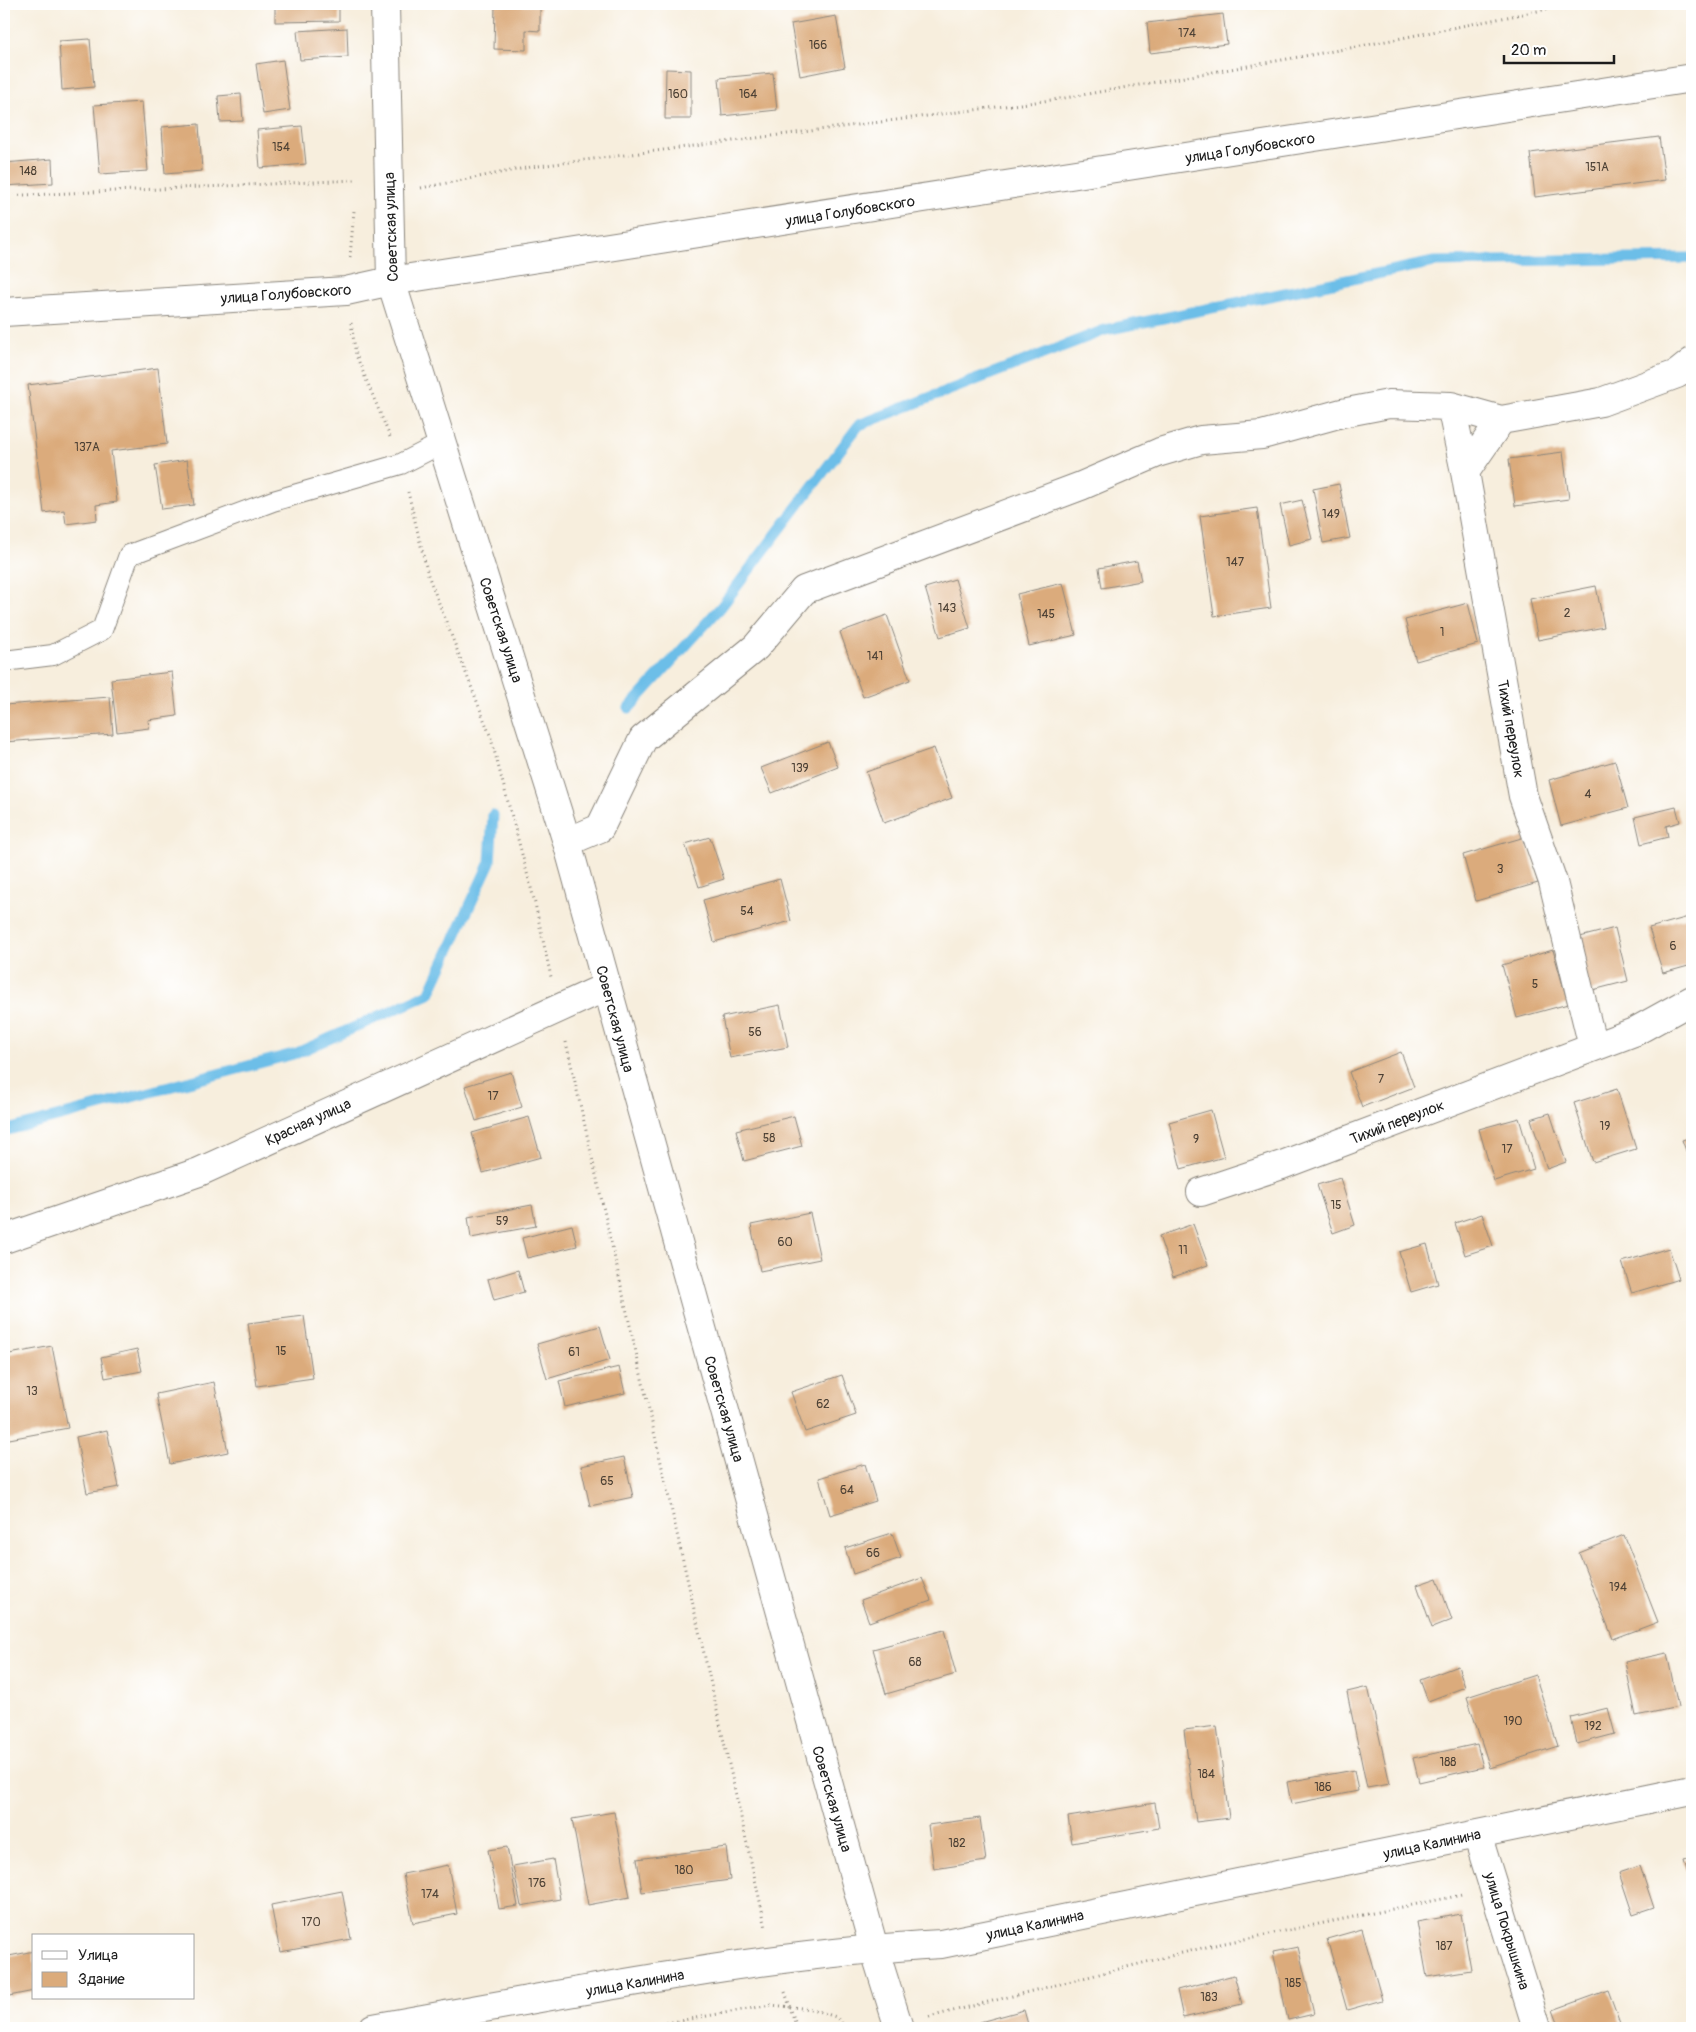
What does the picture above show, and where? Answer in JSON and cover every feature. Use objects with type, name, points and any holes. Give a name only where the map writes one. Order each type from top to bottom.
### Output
[{"type":"street","name":"Советская улица","points":[[385,4],[391,281],[567,842],[874,1948],[898,2026]]},
{"type":"street","name":"улица Голубовского","points":[[4,312],[346,291],[391,281],[1692,78]]},
{"type":"street","points":[[567,842],[600,828],[643,739],[756,647],[804,590],[1081,486],[1160,452],[1201,440],[1262,434],[1342,413],[1389,404],[1451,406],[1501,420],[1601,402],[1677,374],[1692,362]]},
{"type":"street","name":"Тихий переулок","points":[[1451,406],[1465,472],[1523,796],[1554,882],[1593,1047]]},
{"type":"street","points":[[1465,472],[1501,420]]},
{"type":"street","name":"Красная улица","points":[[4,1239],[199,1172],[606,987]]},
{"type":"street","name":"Тихий переулок","points":[[1200,1192],[1282,1165],[1634,1032],[1692,1000]]},
{"type":"street","name":"улица Калинина","points":[[373,2028],[776,1959],[874,1948],[941,1944],[1692,1790]]},
{"type":"street","name":"улица Покрышкина","points":[[1477,1834],[1537,2028]]},
{"type":"lane","points":[[4,661],[53,655],[102,630],[129,555],[273,501],[401,464],[442,443]]},
{"type":"path","points":[[356,193],[422,188],[531,167],[1059,99],[1356,47],[1573,4]]},
{"type":"path","points":[[4,196],[356,178],[346,291],[356,355],[401,464],[428,574],[490,736],[534,899],[764,1918],[797,2028]]},
{"type":"path","points":[[898,2026],[1210,1946],[1494,1889]]},
{"type":"path","points":[[637,2028],[771,2005],[812,2009],[836,2018],[846,2028]]},
{"type":"building","points":[[275,4],[339,4],[339,21],[275,22]]},
{"type":"building","points":[[495,5],[540,6],[540,31],[526,30],[526,50],[494,49]]},
{"type":"building","points":[[1223,14],[1227,44],[1150,53],[1147,23]]},
{"type":"building","points":[[836,16],[845,67],[800,76],[791,24]]},
{"type":"building","points":[[347,28],[348,57],[300,60],[297,31]]},
{"type":"building","points":[[90,39],[94,87],[62,90],[59,41]]},
{"type":"building","points":[[283,60],[290,110],[263,114],[256,64]]},
{"type":"building","points":[[666,69],[691,70],[691,119],[665,119]]},
{"type":"building","points":[[773,73],[777,110],[722,116],[719,78]]},
{"type":"building","points":[[241,94],[243,121],[220,122],[218,96]]},
{"type":"building","points":[[142,102],[148,171],[100,174],[94,105]]},
{"type":"building","points":[[199,124],[202,171],[165,174],[162,127]]},
{"type":"building","points":[[302,126],[306,164],[260,168],[257,130]]},
{"type":"building","points":[[1659,137],[1665,180],[1535,197],[1530,153]]},
{"type":"building","points":[[52,159],[53,183],[4,186],[4,163]]},
{"type":"building","points":[[158,368],[167,444],[111,451],[117,502],[96,505],[97,520],[66,524],[64,510],[44,513],[28,385]]},
{"type":"building","points":[[1563,452],[1569,499],[1515,506],[1509,459]]},
{"type":"building","points":[[187,460],[194,505],[162,509],[155,465]]},
{"type":"building","points":[[1339,484],[1350,538],[1323,543],[1313,489]]},
{"type":"building","points":[[1302,500],[1312,539],[1289,545],[1280,505]]},
{"type":"building","points":[[1257,508],[1271,608],[1214,616],[1200,516]]},
{"type":"building","points":[[1137,561],[1141,581],[1102,588],[1099,568]]},
{"type":"building","points":[[955,579],[970,628],[940,637],[925,588]]},
{"type":"building","points":[[1063,583],[1076,635],[1029,646],[1017,594]]},
{"type":"building","points":[[1596,586],[1604,627],[1538,640],[1530,599]]},
{"type":"building","points":[[1468,603],[1478,644],[1416,661],[1405,620]]},
{"type":"building","points":[[887,615],[910,680],[863,697],[840,632]]},
{"type":"building","points":[[172,672],[177,716],[148,720],[149,728],[117,732],[111,679]]},
{"type":"building","points":[[110,697],[113,734],[4,742],[4,705]]},
{"type":"building","points":[[828,742],[838,767],[772,793],[761,768]]},
{"type":"building","points":[[934,748],[952,798],[884,823],[866,772]]},
{"type":"building","points":[[1615,761],[1628,808],[1561,826],[1549,780]]},
{"type":"building","points":[[1676,807],[1680,822],[1666,826],[1668,837],[1641,844],[1635,817]]},
{"type":"building","points":[[710,837],[724,879],[699,887],[685,844]]},
{"type":"building","points":[[1525,837],[1538,883],[1476,901],[1463,855]]},
{"type":"building","points":[[780,879],[791,921],[714,942],[703,900]]},
{"type":"building","points":[[1692,916],[1692,965],[1663,973],[1649,928]]},
{"type":"building","points":[[1615,928],[1628,981],[1589,991],[1576,938]]},
{"type":"building","points":[[1553,950],[1568,1004],[1517,1018],[1502,965]]},
{"type":"building","points":[[780,1005],[788,1047],[730,1058],[722,1017]]},
{"type":"building","points":[[1401,1052],[1414,1087],[1362,1107],[1349,1072]]},
{"type":"building","points":[[511,1072],[522,1107],[476,1121],[465,1086]]},
{"type":"building","points":[[1617,1089],[1636,1149],[1593,1162],[1574,1103]]},
{"type":"building","points":[[1211,1110],[1224,1157],[1181,1169],[1169,1122]]},
{"type":"building","points":[[1550,1113],[1566,1162],[1547,1169],[1531,1119]]},
{"type":"building","points":[[794,1116],[802,1146],[744,1161],[736,1130]]},
{"type":"building","points":[[529,1117],[541,1157],[483,1173],[472,1133]]},
{"type":"building","points":[[1519,1118],[1534,1169],[1494,1181],[1479,1129]]},
{"type":"building","points":[[1692,1137],[1692,1164],[1691,1164],[1682,1140]]},
{"type":"building","points":[[1340,1178],[1355,1225],[1333,1233],[1317,1185]]},
{"type":"building","points":[[532,1205],[536,1226],[471,1238],[468,1217]]},
{"type":"building","points":[[810,1213],[820,1259],[760,1271],[751,1225]]},
{"type":"building","points":[[1482,1214],[1493,1246],[1465,1255],[1455,1223]]},
{"type":"building","points":[[1193,1224],[1208,1265],[1173,1277],[1159,1236]]},
{"type":"building","points":[[572,1225],[577,1246],[527,1258],[522,1238]]},
{"type":"building","points":[[1427,1244],[1438,1284],[1411,1292],[1399,1252]]},
{"type":"building","points":[[1669,1248],[1679,1279],[1632,1293],[1622,1262]]},
{"type":"building","points":[[518,1270],[524,1292],[494,1300],[488,1279]]},
{"type":"building","points":[[304,1316],[313,1378],[257,1386],[248,1323]]},
{"type":"building","points":[[600,1326],[610,1360],[547,1379],[537,1344]]},
{"type":"building","points":[[52,1346],[68,1428],[4,1440],[4,1355]]},
{"type":"building","points":[[137,1349],[142,1371],[105,1378],[101,1357]]},
{"type":"building","points":[[619,1367],[625,1393],[565,1407],[559,1381]]},
{"type":"building","points":[[842,1375],[856,1415],[805,1432],[791,1392]]},
{"type":"building","points":[[214,1382],[228,1452],[170,1464],[156,1394]]},
{"type":"building","points":[[107,1430],[119,1487],[87,1493],[76,1437]]},
{"type":"building","points":[[624,1457],[633,1497],[590,1506],[581,1466]]},
{"type":"building","points":[[865,1464],[876,1501],[830,1515],[819,1478]]},
{"type":"building","points":[[892,1533],[901,1558],[853,1574],[845,1548]]},
{"type":"building","points":[[1624,1535],[1658,1622],[1613,1639],[1579,1553]]},
{"type":"building","points":[[922,1578],[931,1600],[869,1622],[861,1600]]},
{"type":"building","points":[[1437,1578],[1452,1620],[1432,1628],[1417,1585]]},
{"type":"building","points":[[944,1630],[956,1674],[886,1694],[873,1649]]},
{"type":"building","points":[[1667,1653],[1678,1707],[1636,1716],[1625,1662]]},
{"type":"building","points":[[1458,1666],[1465,1687],[1428,1701],[1420,1680]]},
{"type":"building","points":[[1535,1675],[1558,1746],[1490,1768],[1467,1697]]},
{"type":"building","points":[[1368,1687],[1390,1784],[1367,1788],[1347,1692]]},
{"type":"building","points":[[1608,1708],[1615,1734],[1577,1744],[1571,1717]]},
{"type":"building","points":[[1217,1726],[1229,1818],[1196,1822],[1184,1730]]},
{"type":"building","points":[[1477,1744],[1483,1767],[1419,1782],[1413,1758]]},
{"type":"building","points":[[1354,1770],[1358,1791],[1291,1804],[1287,1782]]},
{"type":"building","points":[[1155,1803],[1159,1828],[1072,1843],[1068,1817]]},
{"type":"building","points":[[614,1812],[630,1897],[588,1905],[572,1819]]},
{"type":"building","points":[[980,1818],[986,1861],[934,1869],[928,1825]]},
{"type":"building","points":[[507,1847],[518,1906],[499,1909],[488,1850]]},
{"type":"building","points":[[726,1847],[730,1880],[642,1892],[637,1859]]},
{"type":"building","points":[[1692,1858],[1692,1889],[1684,1860]]},
{"type":"building","points":[[553,1859],[560,1899],[521,1906],[513,1866]]},
{"type":"building","points":[[448,1865],[457,1914],[413,1923],[403,1874]]},
{"type":"building","points":[[1640,1866],[1654,1908],[1633,1915],[1619,1873]]},
{"type":"building","points":[[4,1877],[8,1893],[4,1894]]},
{"type":"building","points":[[342,1891],[351,1939],[280,1952],[271,1905]]},
{"type":"building","points":[[1461,1914],[1471,1970],[1427,1977],[1417,1922]]},
{"type":"building","points":[[1362,1929],[1382,2000],[1347,2010],[1327,1939]]},
{"type":"building","points":[[1298,1947],[1314,2014],[1288,2020],[1273,1952]]},
{"type":"building","points":[[32,1951],[32,1991],[9,1996],[4,1969],[4,1957]]},
{"type":"building","points":[[1234,1975],[1242,2004],[1183,2018],[1177,1990]]},
{"type":"building","points":[[1608,1990],[1621,2025],[1611,2028],[1560,2028],[1553,2010]]},
{"type":"building","points":[[1024,2010],[1029,2028],[982,2028],[980,2022]]},
{"type":"waterway","points":[[629,708],[721,607],[859,425],[1105,330],[1434,262],[1692,258]]},
{"type":"waterway","points":[[4,1131],[297,1053],[429,994],[490,862],[493,815]]}]
